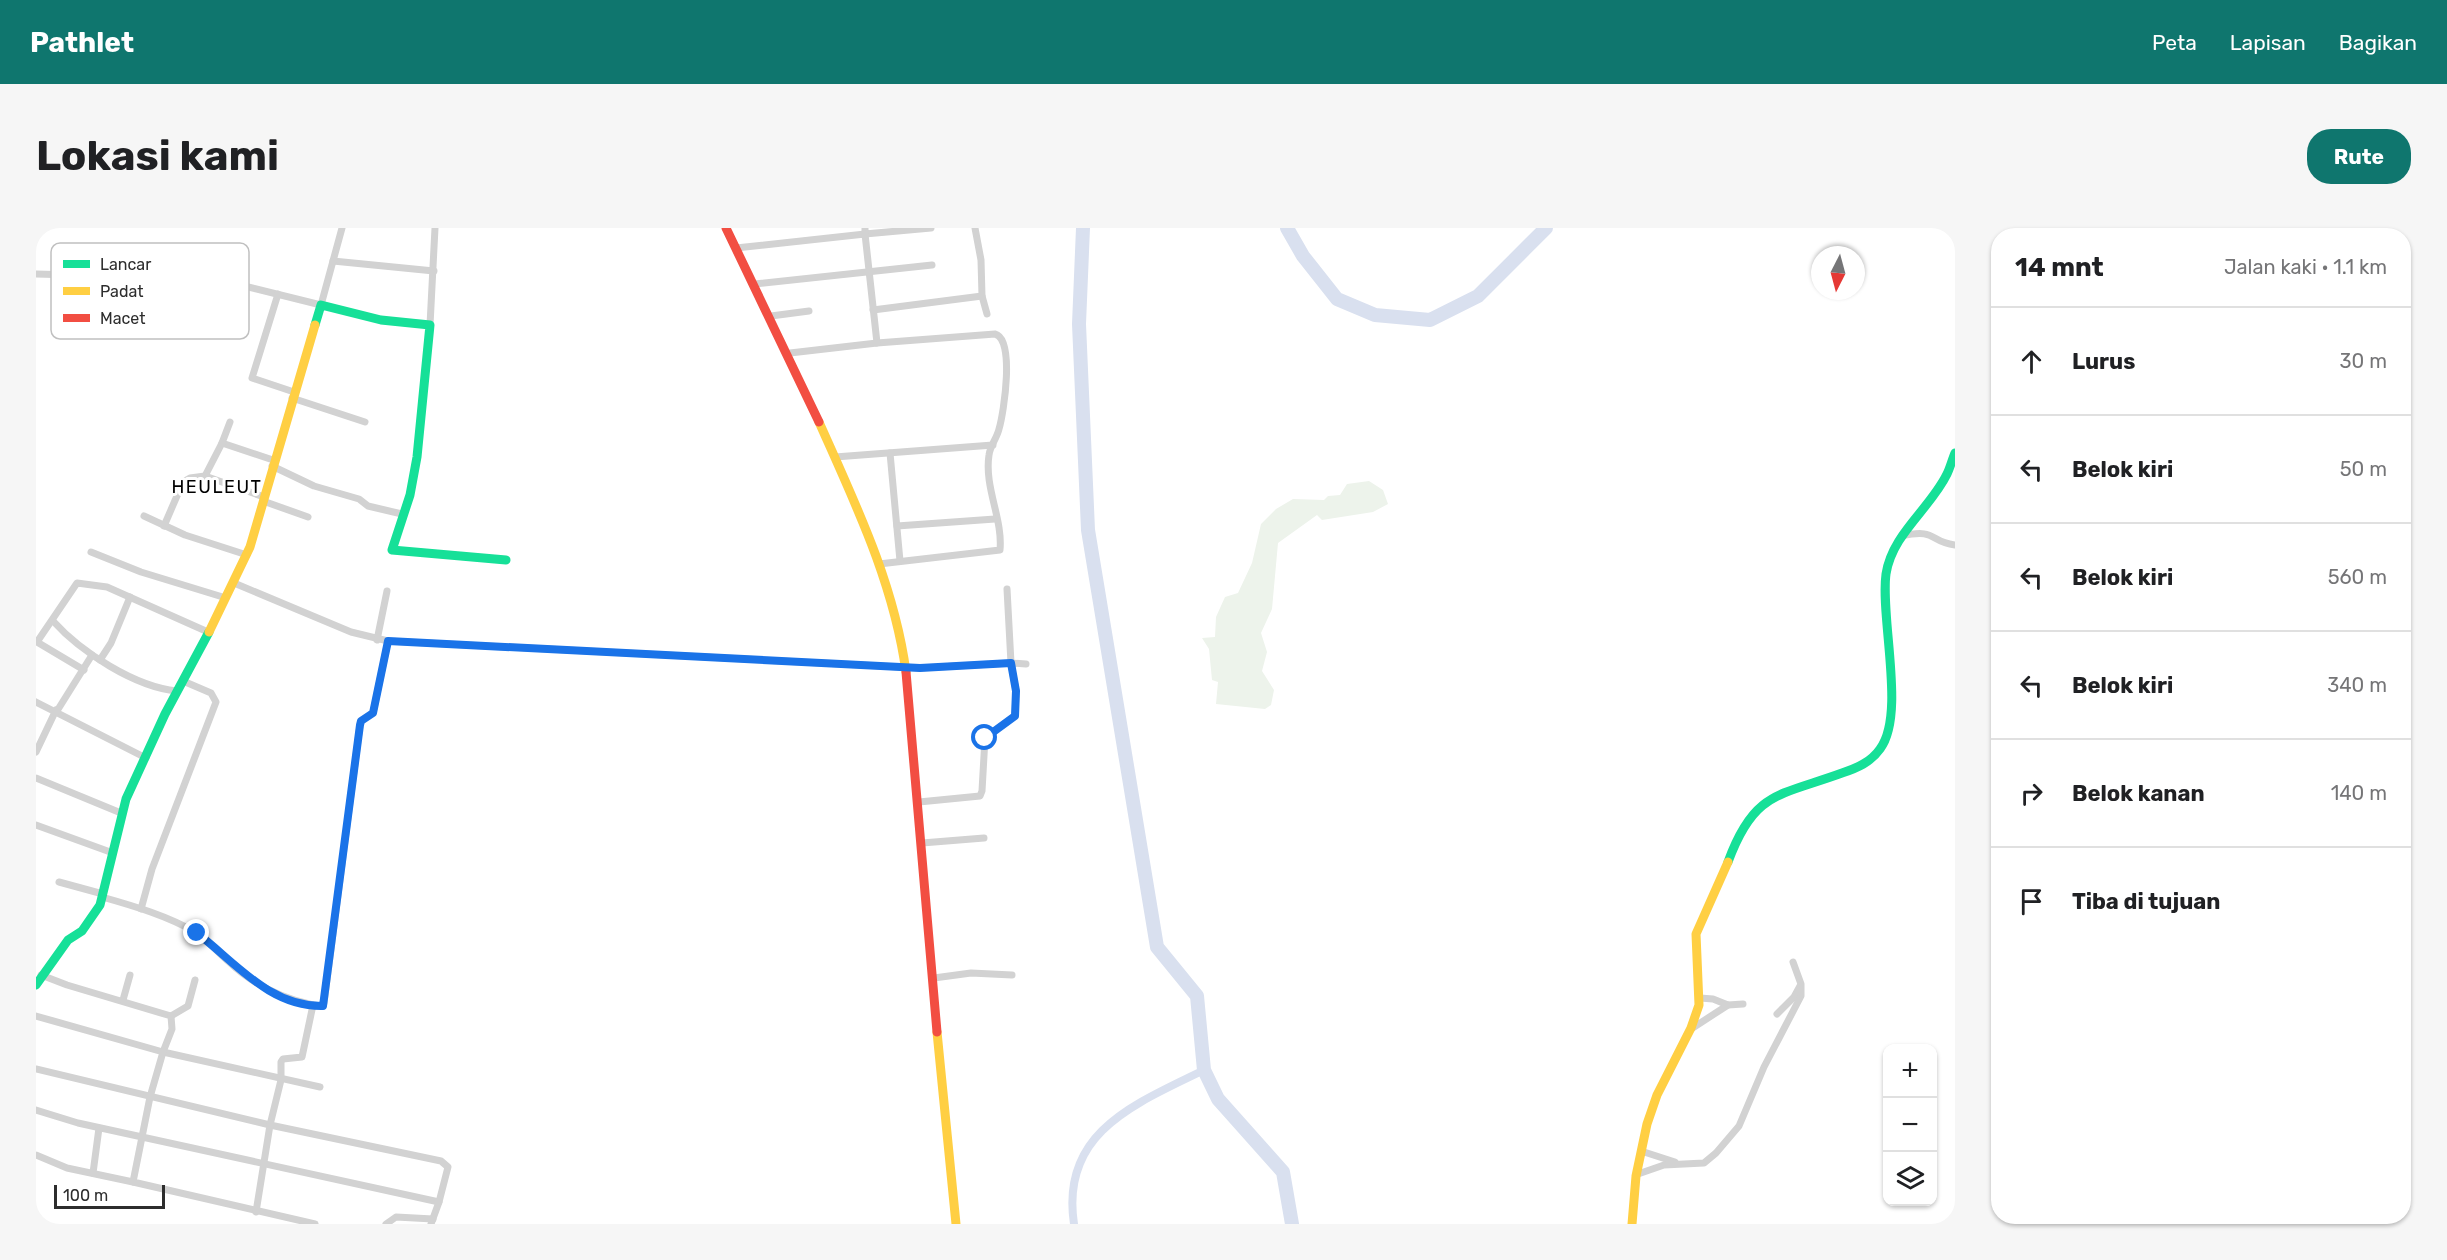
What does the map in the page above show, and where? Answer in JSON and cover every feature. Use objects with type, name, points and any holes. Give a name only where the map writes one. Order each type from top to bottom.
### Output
[{"type":"street","points":[[36,985],[68,940],[82,931],[101,899],[121,813],[177,692],[247,555],[342,228]]},
{"type":"street","points":[[435,228],[430,325],[417,457],[410,495],[392,547],[394,551],[506,560]]},
{"type":"street","points":[[726,228],[790,353],[879,564],[891,600],[904,667],[919,802],[956,1224]]},
{"type":"street","points":[[736,248],[865,231],[931,228]]},
{"type":"street","points":[[975,228],[981,260],[982,296],[987,314]]},
{"type":"street","points":[[865,231],[877,343]]},
{"type":"street","points":[[333,261],[434,271]]},
{"type":"street","points":[[754,284],[932,265]]},
{"type":"street","points":[[36,274],[51,274]]},
{"type":"street","points":[[249,287],[381,320],[430,325]]},
{"type":"street","points":[[278,294],[252,378],[364,422]]},
{"type":"street","points":[[873,310],[982,296]]},
{"type":"street","points":[[771,316],[809,311]]},
{"type":"street","points":[[790,353],[877,343],[995,334],[1001,336],[1008,351],[999,429],[989,452],[988,483],[1001,548],[999,552],[879,564]]},
{"type":"street","points":[[205,476],[230,422]]},
{"type":"street","points":[[222,443],[272,464],[314,486],[359,500],[368,506],[402,514]]},
{"type":"street","points":[[835,457],[993,445]]},
{"type":"street","points":[[890,453],[900,561]]},
{"type":"street","points":[[1632,1224],[1641,1151],[1649,1115],[1689,1031],[1700,998],[1695,940],[1739,835],[1748,820],[1768,800],[1792,787],[1861,766],[1879,752],[1886,739],[1891,721],[1886,573],[1889,560],[1902,536],[1942,484],[1955,453]]},
{"type":"street","points":[[164,526],[183,482],[190,478],[205,476],[308,517]]},
{"type":"street","points":[[144,516],[164,526],[247,555]]},
{"type":"street","points":[[897,526],[995,519]]},
{"type":"street","points":[[1902,536],[1922,532],[1938,537],[1945,544],[1955,545]]},
{"type":"street","points":[[91,552],[141,572],[226,598]]},
{"type":"street","points":[[84,670],[38,642],[77,583],[107,587],[208,632]]},
{"type":"street","points":[[234,583],[377,640],[904,667],[952,668],[1011,663],[1026,664]]},
{"type":"street","points":[[919,802],[976,797],[982,794],[985,738],[1015,716],[1016,691],[1011,663],[1007,589]]},
{"type":"street","points":[[377,640],[387,591]]},
{"type":"street","points":[[100,660],[111,643],[130,597]]},
{"type":"street","points":[[53,621],[100,660],[151,685],[177,692]]},
{"type":"street","points":[[59,882],[101,899],[166,917],[197,933],[228,962],[277,995],[312,1008],[322,1006],[360,725],[361,721],[373,713],[388,641]]},
{"type":"street","points":[[36,752],[56,711],[92,655]]},
{"type":"street","points":[[141,909],[152,869],[216,702],[211,693],[183,681]]},
{"type":"street","points":[[36,702],[146,758]]},
{"type":"street","points":[[36,778],[121,813]]},
{"type":"street","points":[[36,825],[113,853]]},
{"type":"street","points":[[922,843],[984,838]]},
{"type":"street","points":[[1638,1174],[1677,1163],[1704,1163],[1716,1153],[1739,1126],[1764,1067],[1796,1008],[1801,984],[1793,962]]},
{"type":"street","points":[[934,978],[971,973],[1012,975]]},
{"type":"street","points":[[41,975],[171,1016],[188,1006],[195,980]]},
{"type":"street","points":[[123,1000],[130,975]]},
{"type":"street","points":[[1777,1014],[1794,997],[1801,984]]},
{"type":"street","points":[[1700,998],[1713,999],[1728,1005],[1743,1004]]},
{"type":"street","points":[[1689,1031],[1728,1005]]},
{"type":"street","points":[[256,1212],[270,1125],[281,1080],[281,1060],[302,1057],[312,1008]]},
{"type":"street","points":[[36,1016],[163,1052],[320,1087]]},
{"type":"street","points":[[133,1182],[150,1097],[172,1029],[171,1016]]},
{"type":"street","points":[[36,1069],[270,1125],[441,1161],[448,1167],[432,1221],[396,1216],[386,1224]]},
{"type":"street","points":[[36,1110],[99,1128],[439,1202]]},
{"type":"street","points":[[93,1173],[99,1128]]},
{"type":"street","points":[[1641,1151],[1677,1163]]},
{"type":"street","points":[[36,1155],[67,1168],[315,1224]]},
{"type":"shaded area","points":[[1369,481],[1383,490],[1388,504],[1373,512],[1322,520],[1317,515],[1278,543],[1272,609],[1261,633],[1267,652],[1262,671],[1274,690],[1271,705],[1265,709],[1216,704],[1218,682],[1212,680],[1209,649],[1202,638],[1215,637],[1216,617],[1225,597],[1238,593],[1252,563],[1261,524],[1276,509],[1293,499],[1324,500],[1328,496],[1340,495],[1347,484]]},
{"type":"waterway","points":[[1083,228],[1079,324],[1088,530],[1157,947],[1197,996],[1204,1070],[1218,1099],[1283,1172],[1292,1224]]},
{"type":"waterway","points":[[1287,228],[1303,256],[1337,299],[1375,315],[1430,320],[1478,296],[1546,228]]},
{"type":"waterway","points":[[1074,1224],[1073,1192],[1079,1166],[1091,1144],[1108,1125],[1129,1109],[1204,1070]]},
{"type":"traffic: fast","points":[[315,325],[321,305],[381,320],[430,325],[417,457],[410,495],[392,550],[506,560]]},
{"type":"traffic: fast","points":[[1728,862],[1748,821],[1771,800],[1858,767],[1872,758],[1880,749],[1887,734],[1892,690],[1886,615],[1886,574],[1896,546],[1940,487],[1955,453]]},
{"type":"traffic: fast","points":[[36,985],[68,940],[82,931],[100,905],[126,799],[165,714],[209,632]]},
{"type":"traffic: slow","points":[[209,632],[250,547],[315,325]]},
{"type":"traffic: slow","points":[[819,422],[872,544],[883,575],[906,672]]},
{"type":"traffic: slow","points":[[1632,1224],[1636,1176],[1647,1124],[1657,1095],[1691,1028],[1699,1005],[1696,934],[1728,862]]},
{"type":"traffic: slow","points":[[937,1032],[956,1224]]},
{"type":"traffic: jam","points":[[726,228],[819,422]]},
{"type":"traffic: jam","points":[[906,672],[937,1032]]},
{"type":"district","name":"HEULEUT","points":[[217,487]]},
{"type":"route","points":[[197,933],[212,944],[228,962],[259,985],[289,1001],[323,1006],[360,725],[361,721],[373,713],[388,641],[920,668],[1011,663],[1016,691],[1015,716],[985,738]]}]
